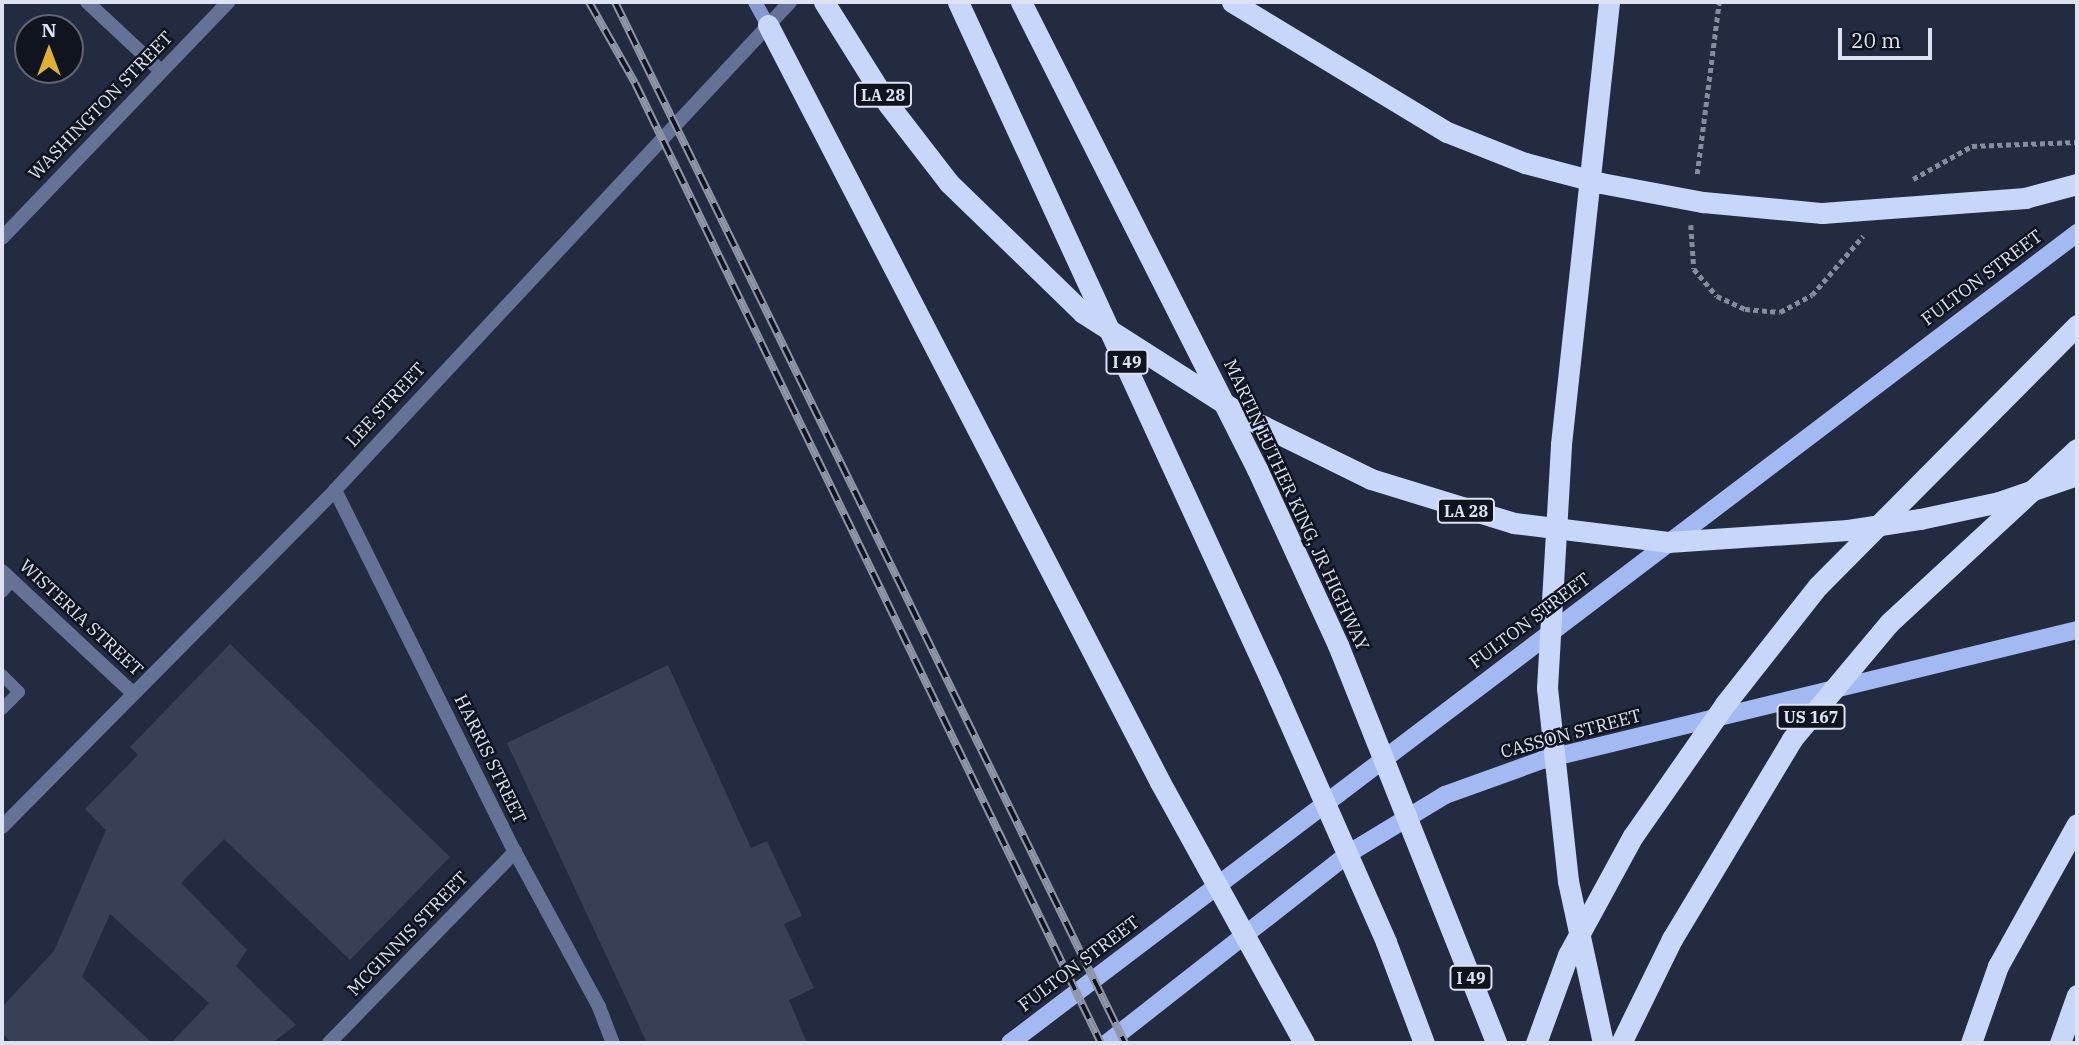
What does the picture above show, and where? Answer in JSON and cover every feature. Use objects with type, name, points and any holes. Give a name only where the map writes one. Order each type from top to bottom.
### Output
[{"type":"highway","name":"LA 28","points":[[824,2],[888,104],[949,183],[1083,313],[1249,419],[1307,452],[1371,479],[1514,523],[1668,542],[1848,530],[1920,519],[1999,502],[2077,475]]},
{"type":"highway","name":"I 49","points":[[958,2],[981,44],[1271,681],[1386,942],[1424,1043]]},
{"type":"highway","points":[[1232,2],[1447,132],[1525,163],[1601,183],[1703,202],[1822,213],[2012,200],[2077,184]]},
{"type":"highway","points":[[1603,1043],[1567,881],[1547,688],[1561,444],[1609,2]]},
{"type":"highway","name":"MARTIN LUTHER KING, JR HIGHWAY","points":[[1025,10],[1257,469],[1338,645],[1496,1043]]},
{"type":"highway","points":[[768,25],[1160,782],[1304,1043]]},
{"type":"highway","points":[[1536,1043],[1568,955],[1633,836],[1725,705],[1818,586],[2077,326]]},
{"type":"highway","name":"US 167","points":[[1621,1043],[1672,939],[1792,739],[1889,623],[2077,449]]},
{"type":"highway","points":[[1971,1043],[1998,966],[2077,824]]},
{"type":"highway","points":[[2060,1043],[2077,995]]},
{"type":"main road","points":[[755,2],[768,25]]},
{"type":"main road","name":"FULTON STREET","points":[[1010,1043],[2077,233]]},
{"type":"main road","name":"CASSON STREET","points":[[1107,1043],[1351,852],[1445,794],[1542,760],[2077,630]]},
{"type":"street","points":[[88,2],[161,71]]},
{"type":"street","name":"WASHINGTON STREET","points":[[2,237],[228,2]]},
{"type":"street","name":"LEE STREET","points":[[2,827],[335,490],[790,2]]},
{"type":"street","name":"HARRIS STREET","points":[[335,490],[515,852],[599,1007],[613,1043]]},
{"type":"street","name":"WISTERIA STREET","points":[[5,581],[134,694]]},
{"type":"street","name":"MCGINNIS STREET","points":[[330,1043],[515,852]]},
{"type":"lane","points":[[2,675],[19,692],[2,709]]},
{"type":"building","points":[[230,644],[450,857],[350,960],[224,839],[181,883],[247,950],[236,966],[296,1025],[272,1043],[171,1043],[209,1003],[110,914],[82,977],[152,1043],[12,1043],[2,1033],[2,1007],[54,951],[106,830],[85,809],[138,755],[130,747]]},
{"type":"building","points":[[668,665],[751,848],[767,841],[802,916],[784,924],[814,988],[789,1000],[807,1043],[647,1043],[507,743]]},
{"type":"railway","points":[[589,2],[635,83],[1101,1043]]},
{"type":"railway","points":[[615,2],[1125,1043]]}]
